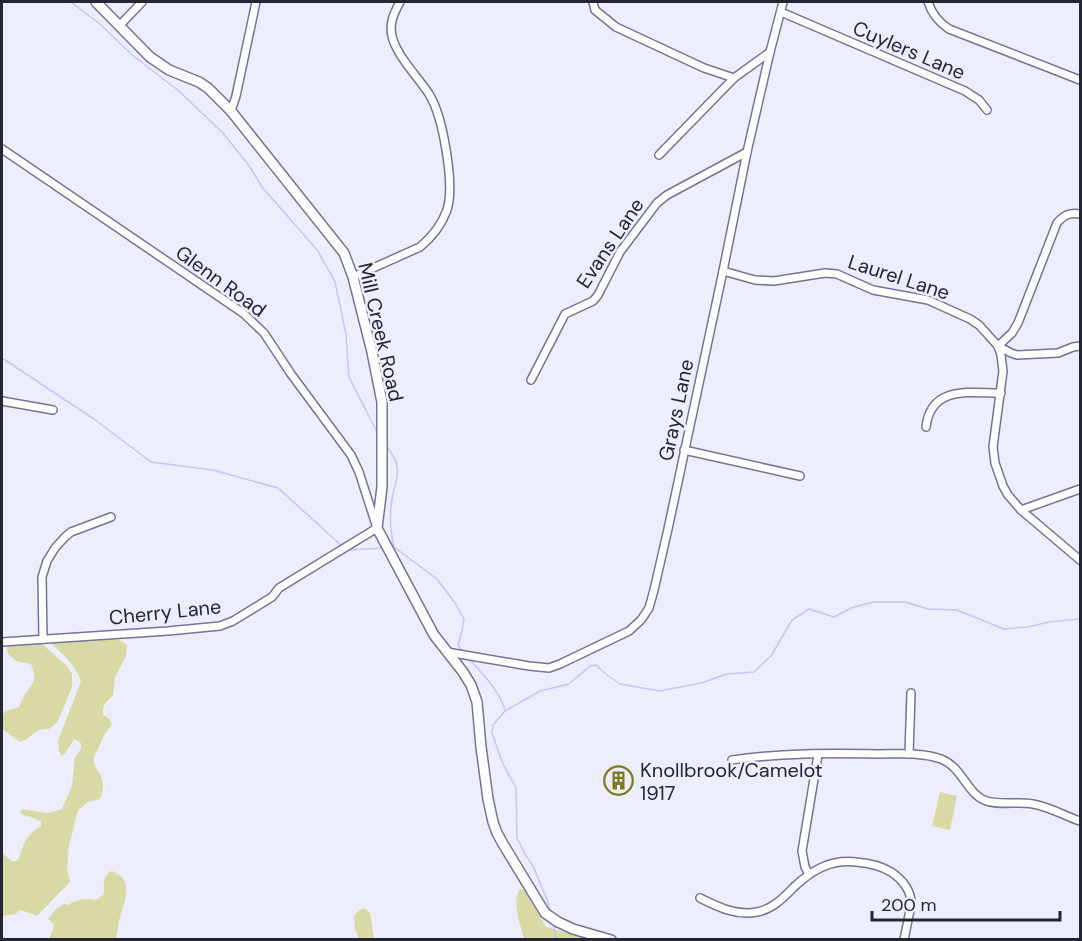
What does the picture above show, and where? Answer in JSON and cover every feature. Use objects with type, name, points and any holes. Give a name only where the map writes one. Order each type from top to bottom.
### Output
[{"type":"street","name":"Mill Creek Road","points":[[96,2],[150,57],[169,70],[199,82],[217,96],[344,253],[353,277],[382,402],[382,487],[377,528]]},
{"type":"street","points":[[119,26],[142,2]]},
{"type":"street","points":[[231,111],[256,2]]},
{"type":"street","points":[[353,277],[420,247],[430,239],[447,210],[450,197],[450,180],[437,109],[395,47],[391,34],[391,21],[400,2]]},
{"type":"street","points":[[593,2],[595,10],[616,27],[704,68],[734,78]]},
{"type":"street","name":"Grays Lane","points":[[446,652],[549,668],[629,631],[641,620],[649,608],[747,152],[783,2]]},
{"type":"street","points":[[928,2],[937,19],[949,29],[1080,80]]},
{"type":"street","name":"Cuylers Lane","points":[[781,12],[965,91],[979,100],[987,110]]},
{"type":"street","points":[[659,155],[734,78],[770,52]]},
{"type":"street","name":"Glenn Road","points":[[2,149],[256,324],[351,455],[359,472],[377,528]]},
{"type":"street","name":"Evans Lane","points":[[531,380],[565,314],[593,301],[598,295],[620,252],[657,202],[747,152]]},
{"type":"street","points":[[998,346],[1012,333],[1018,323],[1057,223],[1067,214],[1080,214]]},
{"type":"street","name":"Laurel Lane","points":[[723,272],[755,280],[774,281],[825,273],[837,274],[873,290],[920,298],[935,303],[979,326],[998,346]]},
{"type":"street","points":[[998,346],[1017,355],[1058,353],[1080,346]]},
{"type":"street","points":[[998,346],[1003,371],[993,447],[995,463],[1003,486],[1021,510],[1080,560]]},
{"type":"street","points":[[926,427],[932,407],[948,394],[1001,393]]},
{"type":"street","points":[[2,401],[53,410]]},
{"type":"street","points":[[684,450],[800,476]]},
{"type":"street","points":[[1021,510],[1080,489]]},
{"type":"street","points":[[44,639],[42,577],[47,561],[71,532],[111,517]]},
{"type":"street","points":[[377,528],[434,635],[471,685],[477,702],[485,780],[493,822],[503,844],[544,913],[573,929],[611,939]]},
{"type":"street","name":"Cherry Lane","points":[[2,642],[220,626],[233,621],[272,597],[279,588],[377,528]]},
{"type":"street","points":[[909,754],[911,693]]},
{"type":"street","points":[[732,760],[762,756],[909,754],[938,758],[949,763],[958,771],[976,795],[983,800],[1032,804],[1080,821]]},
{"type":"street","points":[[809,874],[802,851],[818,755]]},
{"type":"street","points":[[700,898],[737,913],[758,912],[778,903],[809,874],[830,863],[846,861],[880,866],[896,875],[908,890],[911,900],[904,939]]},
{"type":"green space","points":[[117,640],[127,645],[126,656],[115,677],[113,696],[106,702],[103,709],[103,715],[110,719],[112,725],[94,757],[94,763],[102,779],[103,791],[100,799],[88,802],[78,810],[69,845],[67,869],[70,882],[37,916],[21,910],[15,914],[2,916],[2,852],[8,858],[16,861],[27,838],[41,826],[41,821],[20,813],[22,809],[47,813],[62,809],[72,786],[75,757],[81,749],[81,743],[74,739],[65,754],[62,756],[59,752],[58,741],[81,681],[65,656],[51,643]]},
{"type":"green space","points":[[42,644],[68,667],[72,674],[72,687],[57,723],[49,729],[37,731],[20,742],[2,729],[2,716],[5,711],[19,707],[33,682],[34,673],[31,664],[16,661],[8,654],[7,649],[8,646]]},
{"type":"green space","points":[[940,792],[957,796],[950,830],[932,826]]},
{"type":"green space","points":[[112,871],[124,880],[126,886],[116,939],[49,939],[54,926],[48,919],[56,909],[75,901],[95,900],[104,894],[105,877]]},
{"type":"green space","points":[[520,889],[524,890],[546,927],[590,939],[524,939],[516,900]]},
{"type":"green space","points":[[364,908],[370,913],[374,939],[359,939],[355,929],[354,916]]},
{"type":"waterway","points":[[71,2],[100,24],[131,54],[180,92],[223,133],[250,167],[262,187],[318,251],[335,282],[346,334],[349,377],[378,434]]},
{"type":"waterway","points":[[2,358],[94,419],[151,462],[213,470],[278,488],[341,545]]},
{"type":"waterway","points":[[386,445],[395,460],[398,471],[391,514],[394,547],[437,579],[455,603],[464,619],[458,645],[463,652]]},
{"type":"waterway","points":[[347,550],[384,548]]},
{"type":"waterway","points":[[550,912],[533,866],[517,838],[516,788],[503,764],[492,733],[493,725],[505,711],[540,691],[569,684],[590,666],[596,665],[620,684],[660,691],[701,683],[727,674],[754,672],[771,656],[792,620],[809,609],[834,617],[851,608],[873,602],[905,602],[928,609],[957,610],[1004,629],[1080,619]]},
{"type":"waterway","points":[[468,658],[494,688],[505,710]]},
{"type":"waterway","points":[[553,923],[556,940]]},
{"type":"place","name":"Knollbrook/Camelot 1917","points":[[619,781]]}]
